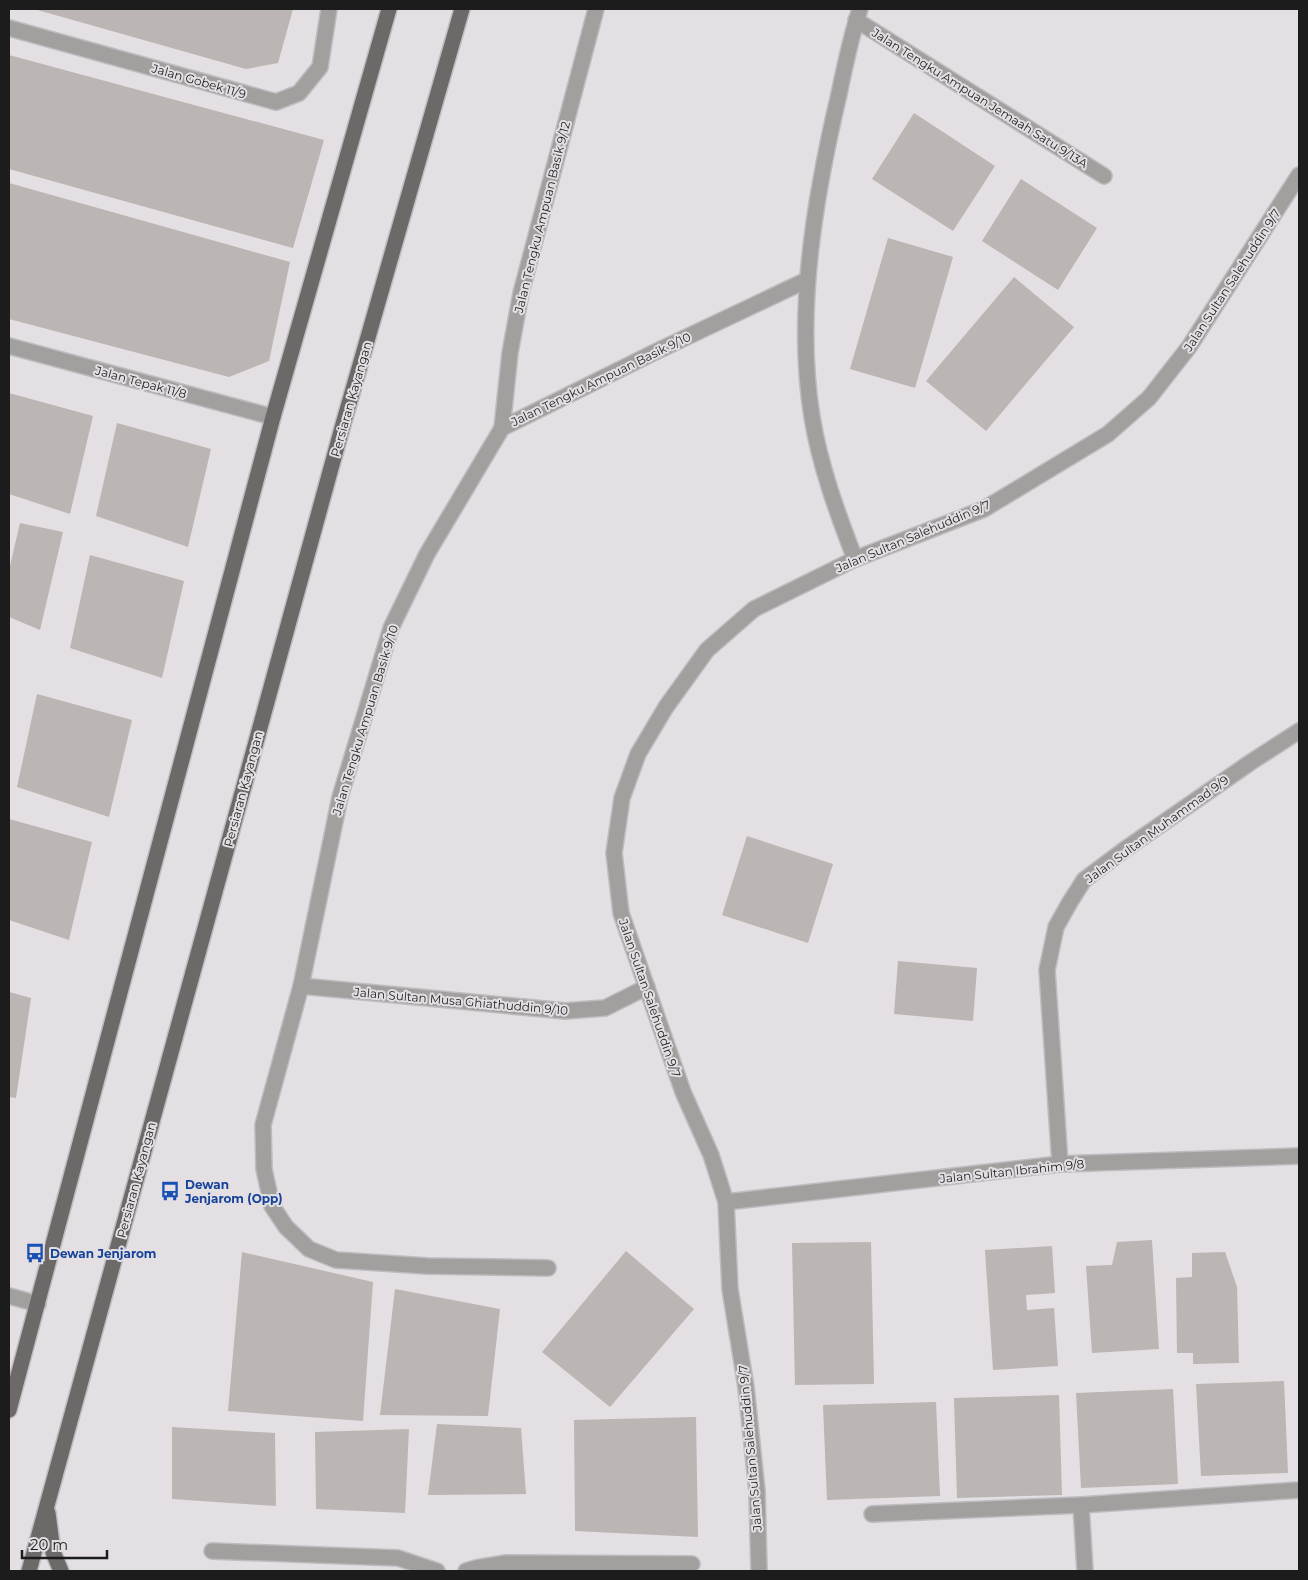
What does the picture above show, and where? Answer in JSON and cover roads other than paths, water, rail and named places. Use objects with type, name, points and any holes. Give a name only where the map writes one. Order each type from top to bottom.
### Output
[{"type":"main road","points":[[9,1410],[273,417],[390,9]]},
{"type":"main road","name":"Persiaran Kayangan","points":[[29,1571],[342,428],[462,9]]},
{"type":"main road","points":[[47,1506],[53,1552],[61,1571]]},
{"type":"street","name":"Jalan Gobek 11/9","points":[[9,28],[276,102],[299,93],[320,68],[329,9]]},
{"type":"street","name":"Jalan Tengku Ampuan Basik 9/12","points":[[502,428],[510,353],[521,293],[596,9]]},
{"type":"street","name":"Jalan Tengku Ampuan Jemaah Satu 9/13A","points":[[858,14],[1104,176]]},
{"type":"street","points":[[855,559],[828,487],[812,417],[805,344],[807,280],[826,148],[858,14]]},
{"type":"street","name":"Jalan Sultan Salehuddin 9/7","points":[[759,1571],[756,1492],[746,1387],[730,1289],[726,1202],[711,1155],[683,1092],[620,913],[614,853],[622,798],[638,754],[666,707],[707,650],[754,609],[855,559],[984,509],[1108,434],[1149,398],[1189,347],[1299,175]]},
{"type":"street","name":"Jalan Tengku Ampuan Basik 9/10","points":[[548,1268],[427,1266],[336,1260],[309,1249],[286,1227],[272,1206],[264,1169],[263,1125],[301,986],[340,797],[391,628],[427,554],[502,428],[653,353],[807,280]]},
{"type":"street","name":"Jalan Tepak 11/8","points":[[9,346],[273,417]]},
{"type":"street","name":"Jalan Sultan Muhammad 9/9","points":[[1060,1164],[1047,970],[1056,927],[1084,880],[1124,850],[1299,731]]},
{"type":"street","name":"Jalan Sultan Musa Ghiathuddin 9/10","points":[[301,986],[565,1012],[605,1008],[647,987]]},
{"type":"street","name":"Jalan Sultan Ibrahim 9/8","points":[[726,1202],[1060,1164],[1299,1156]]},
{"type":"street","points":[[9,1296],[38,1304]]},
{"type":"street","points":[[872,1514],[1082,1505],[1299,1490]]},
{"type":"street","points":[[1082,1505],[1086,1571]]},
{"type":"street","points":[[212,1551],[398,1558],[437,1571]]},
{"type":"street","points":[[466,1571],[506,1563],[692,1564]]},
{"type":"place","name":"Dewan Jenjarom (Opp)","points":[[170,1191]]},
{"type":"place","name":"Dewan Jenjarom","points":[[35,1253]]}]
